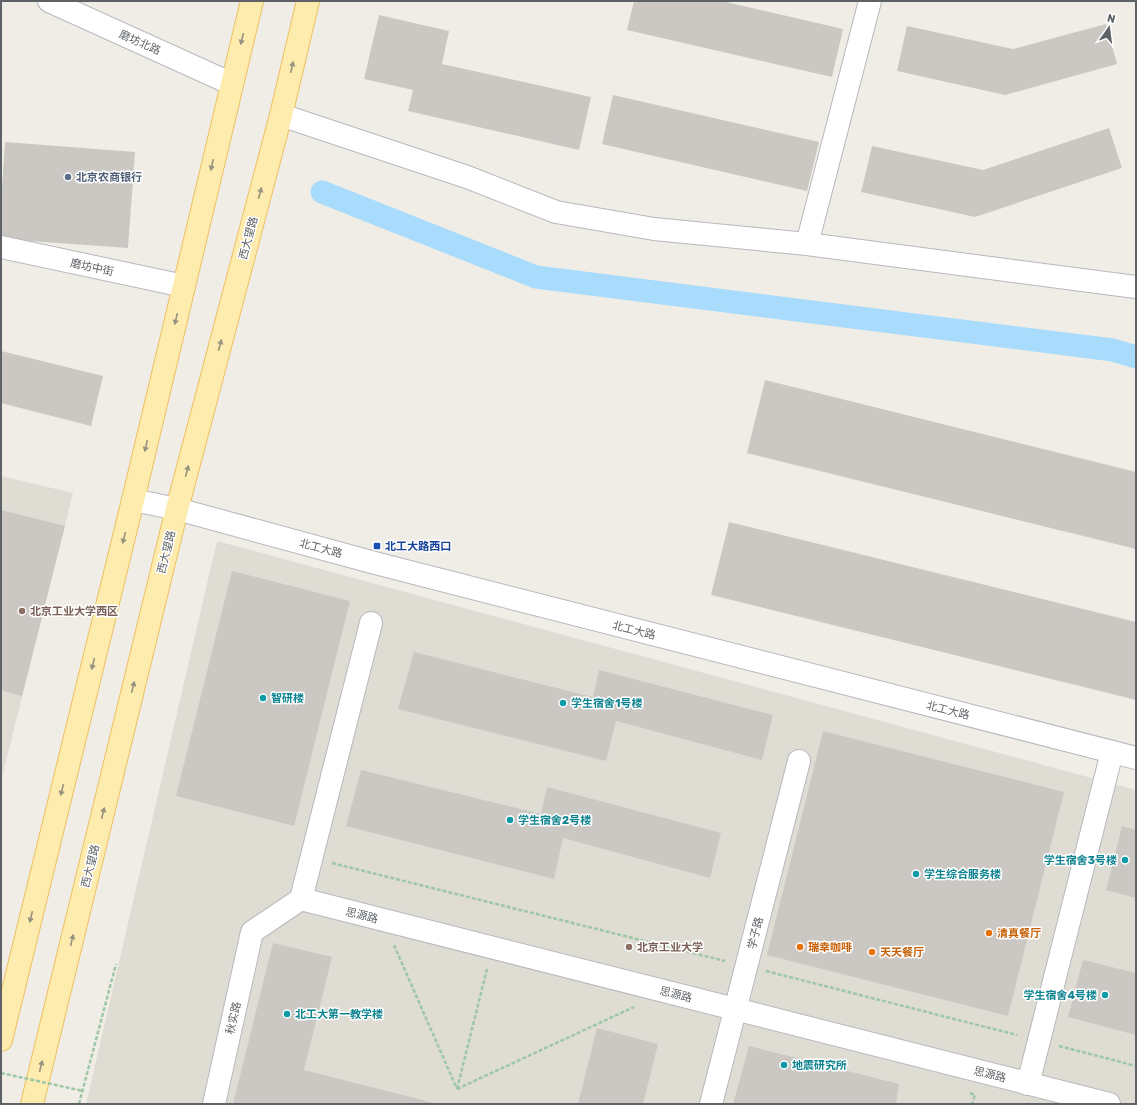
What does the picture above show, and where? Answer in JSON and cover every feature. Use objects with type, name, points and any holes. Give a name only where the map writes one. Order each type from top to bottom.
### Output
[{"type":"main road","points":[[1,1040],[133,500],[252,1]]},
{"type":"main road","name":"西大望路","points":[[32,1104],[177,509],[281,114],[308,1]]},
{"type":"street","name":"磨坊北路","points":[[49,1],[232,84]]},
{"type":"street","points":[[807,244],[870,1]]},
{"type":"street","points":[[281,114],[467,176],[556,212],[654,229],[807,244],[1136,287]]},
{"type":"street","name":"磨坊中街","points":[[1,248],[184,286]]},
{"type":"street","name":"北工大路","points":[[133,500],[177,509],[375,564],[1136,758]]},
{"type":"street","points":[[301,899],[371,623]]},
{"type":"street","points":[[1028,1084],[1112,752]]},
{"type":"street","name":"学子路","points":[[712,1104],[799,761]]},
{"type":"street","name":"思源路","points":[[301,899],[1109,1104]]},
{"type":"street","name":"秋实路","points":[[214,1104],[252,932],[301,899]]},
{"type":"path","points":[[383,920],[457,1089]]},
{"type":"path","points":[[457,1089],[492,947]]},
{"type":"path","points":[[79,1104],[116,964]]},
{"type":"path","points":[[457,1089],[666,992]]},
{"type":"path","points":[[1,1073],[82,1091]]},
{"type":"shaded area","name":"北京工业大学西区","points":[[1,476],[73,493],[1,781]]},
{"type":"shaded area","name":"北京工业大学","points":[[217,541],[1136,790],[1136,1104],[86,1104]]},
{"type":"building","points":[[634,1],[722,1],[843,29],[832,77],[627,30]]},
{"type":"building","points":[[379,15],[449,31],[442,64],[591,97],[579,150],[408,111],[413,90],[364,79]]},
{"type":"building","points":[[1106,24],[1117,64],[1005,95],[897,71],[907,26],[1013,49]]},
{"type":"building","points":[[613,95],[819,142],[807,191],[602,144]]},
{"type":"building","points":[[1109,128],[1122,168],[975,217],[861,192],[872,146],[983,170]]},
{"type":"building","name":"北京农商银行","points":[[5,142],[135,152],[128,248],[1,239],[1,202]]},
{"type":"building","points":[[1,351],[103,376],[91,426],[1,403]]},
{"type":"building","points":[[765,380],[1136,472],[1136,549],[747,453]]},
{"type":"building","name":"北京工业大学西区","points":[[1,510],[65,526],[22,696],[1,690]]},
{"type":"building","points":[[729,522],[1136,622],[1136,700],[711,595]]},
{"type":"building","name":"智研楼","points":[[232,571],[350,601],[294,826],[176,796]]},
{"type":"building","name":"学生宿舍1号楼","points":[[414,652],[593,697],[599,670],[773,715],[762,760],[616,721],[606,761],[398,709]]},
{"type":"building","name":"学生综合服务楼","points":[[823,731],[1064,792],[1008,1016],[767,955]]},
{"type":"building","name":"学生宿舍2号楼","points":[[361,770],[541,814],[547,787],[721,833],[710,878],[563,838],[554,879],[346,826]]},
{"type":"building","name":"学生宿舍3号楼","points":[[1122,826],[1136,830],[1136,898],[1106,890]]},
{"type":"building","name":"北工大第一教学楼","points":[[273,943],[332,957],[304,1070],[438,1104],[233,1104]]},
{"type":"building","name":"学生宿舍4号楼","points":[[1083,960],[1136,973],[1136,1035],[1068,1017]]},
{"type":"building","points":[[597,1028],[658,1044],[643,1104],[578,1104]]},
{"type":"building","name":"地震研究所","points":[[749,1046],[899,1084],[896,1104],[733,1104]]},
{"type":"waterway","points":[[322,192],[536,277],[1113,350],[1136,357]]},
{"type":"place","name":"北京农商银行","points":[[68,177]]},
{"type":"place","name":"北工大路西口","points":[[377,546]]},
{"type":"place","name":"北京工业大学西区","points":[[22,611]]},
{"type":"place","name":"智研楼","points":[[263,698]]},
{"type":"place","name":"学生宿舍1号楼","points":[[563,703]]},
{"type":"place","name":"学生宿舍2号楼","points":[[510,820]]},
{"type":"place","name":"学生宿舍3号楼","points":[[1125,860]]},
{"type":"place","name":"学生综合服务楼","points":[[916,874]]},
{"type":"place","name":"清真餐厅","points":[[989,933]]},
{"type":"place","name":"北京工业大学","points":[[629,947]]},
{"type":"place","name":"瑞幸咖啡","points":[[800,947]]},
{"type":"place","name":"天天餐厅","points":[[872,952]]},
{"type":"place","name":"学生宿舍4号楼","points":[[1105,995]]},
{"type":"place","name":"北工大第一教学楼","points":[[287,1014]]},
{"type":"place","name":"地震研究所","points":[[784,1065]]}]
